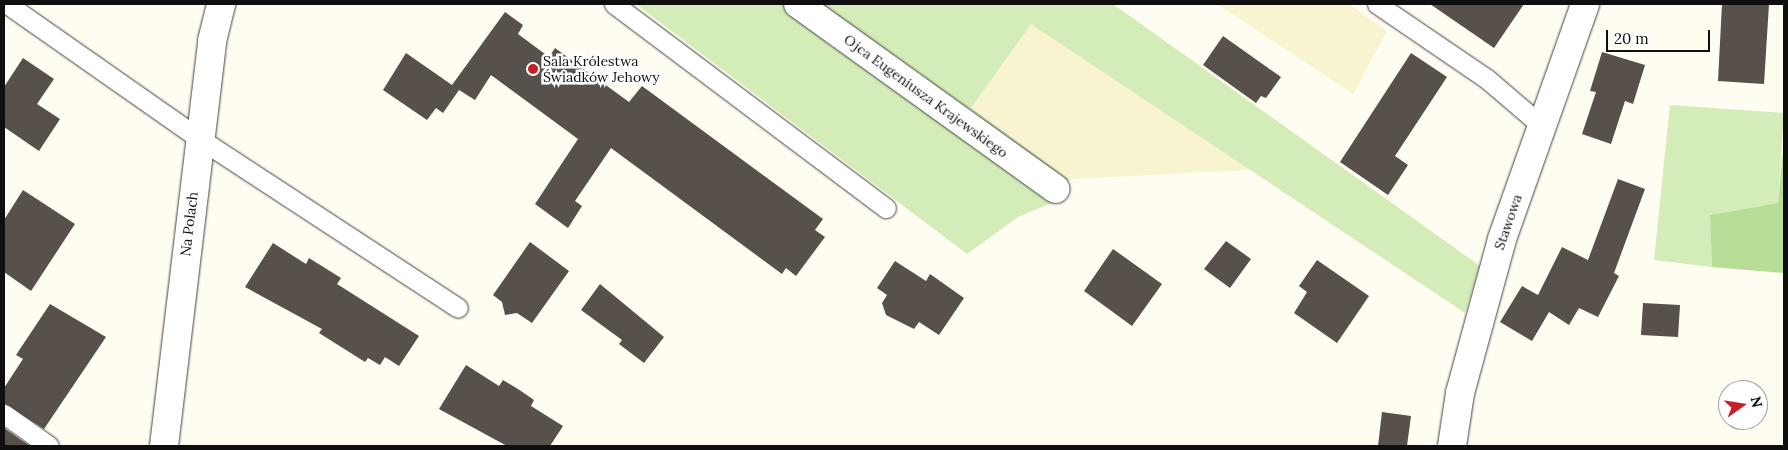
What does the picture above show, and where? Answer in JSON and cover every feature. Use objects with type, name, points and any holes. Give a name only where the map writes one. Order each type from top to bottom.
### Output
[{"type":"street","name":"Na Polach","points":[[164,446],[200,139],[221,4]]},
{"type":"street","name":"Ojca Eugeniusza Krajewskiego","points":[[798,4],[1055,189]]},
{"type":"street","name":"Stawowa","points":[[1452,446],[1460,393],[1502,238],[1585,4]]},
{"type":"lane","points":[[7,4],[200,139],[458,308]]},
{"type":"lane","points":[[614,4],[886,208]]},
{"type":"lane","points":[[1377,4],[1487,79],[1542,126]]},
{"type":"lane","points":[[4,414],[49,446]]},
{"type":"shaded area","points":[[1217,4],[1349,4],[1387,31],[1353,94]]},
{"type":"shaded area","points":[[1031,23],[1250,170],[1069,179],[971,108]]},
{"type":"green space","points":[[636,4],[1113,4],[1480,266],[1465,313],[1031,24],[971,108],[1069,179],[1054,202],[1018,217],[967,254]]},
{"type":"green space","points":[[1670,105],[1784,113],[1778,203],[1710,215],[1712,267],[1654,260]]},
{"type":"green space","points":[[1784,138],[1784,273],[1712,267],[1710,215],[1778,203]]},
{"type":"building","points":[[1430,4],[1524,4],[1494,48]]},
{"type":"building","points":[[1722,4],[1769,4],[1764,84],[1718,81]]},
{"type":"building","points":[[505,12],[523,25],[518,34],[549,57],[555,48],[629,102],[642,86],[823,219],[815,230],[825,237],[796,276],[786,268],[782,274],[611,148],[575,201],[582,206],[568,228],[535,204],[578,139],[491,75],[475,100],[459,90],[443,113],[436,108],[427,120],[383,90],[406,53],[452,85]]},
{"type":"building","points":[[1223,36],[1281,77],[1266,98],[1261,96],[1256,103],[1203,65]]},
{"type":"building","points":[[1602,52],[1645,65],[1633,104],[1625,101],[1611,144],[1582,134],[1596,92],[1590,91]]},
{"type":"building","points":[[1411,53],[1447,77],[1395,156],[1408,165],[1388,195],[1340,162]]},
{"type":"building","points":[[23,58],[54,79],[37,104],[60,119],[39,151],[4,127],[4,87]]},
{"type":"building","points":[[1618,179],[1645,189],[1614,273],[1619,276],[1598,317],[1579,308],[1569,325],[1549,312],[1532,341],[1500,322],[1522,286],[1538,295],[1562,247],[1588,260]]},
{"type":"building","points":[[23,190],[75,224],[31,291],[4,272],[4,220]]},
{"type":"building","points":[[1226,241],[1251,259],[1230,288],[1204,269]]},
{"type":"building","points":[[530,242],[569,271],[532,323],[517,313],[505,315],[502,302],[493,295]]},
{"type":"building","points":[[273,243],[306,264],[309,258],[341,278],[337,284],[419,336],[399,366],[385,357],[380,365],[368,358],[365,362],[319,333],[322,329],[245,287]]},
{"type":"building","points":[[1113,249],[1162,284],[1132,326],[1084,291]]},
{"type":"building","points":[[1317,260],[1369,296],[1337,343],[1294,313],[1307,292],[1299,286]]},
{"type":"building","points":[[895,261],[926,281],[930,274],[964,298],[939,335],[919,322],[914,329],[886,315],[882,303],[887,295],[877,288]]},
{"type":"building","points":[[600,284],[664,337],[644,363],[619,344],[622,340],[581,310]]},
{"type":"building","points":[[1643,303],[1680,305],[1678,337],[1641,335]]},
{"type":"building","points":[[50,304],[106,337],[44,429],[4,403],[4,388],[23,359],[16,355]]},
{"type":"building","points":[[466,365],[499,386],[503,380],[518,389],[534,400],[531,406],[563,426],[550,446],[507,446],[439,409]]},
{"type":"building","points":[[1382,412],[1411,416],[1407,446],[1378,446]]},
{"type":"building","points":[[4,428],[30,446],[4,446]]},
{"type":"place","name":"Sala Królestwa Świadków Jehowy","points":[[533,69]]}]
